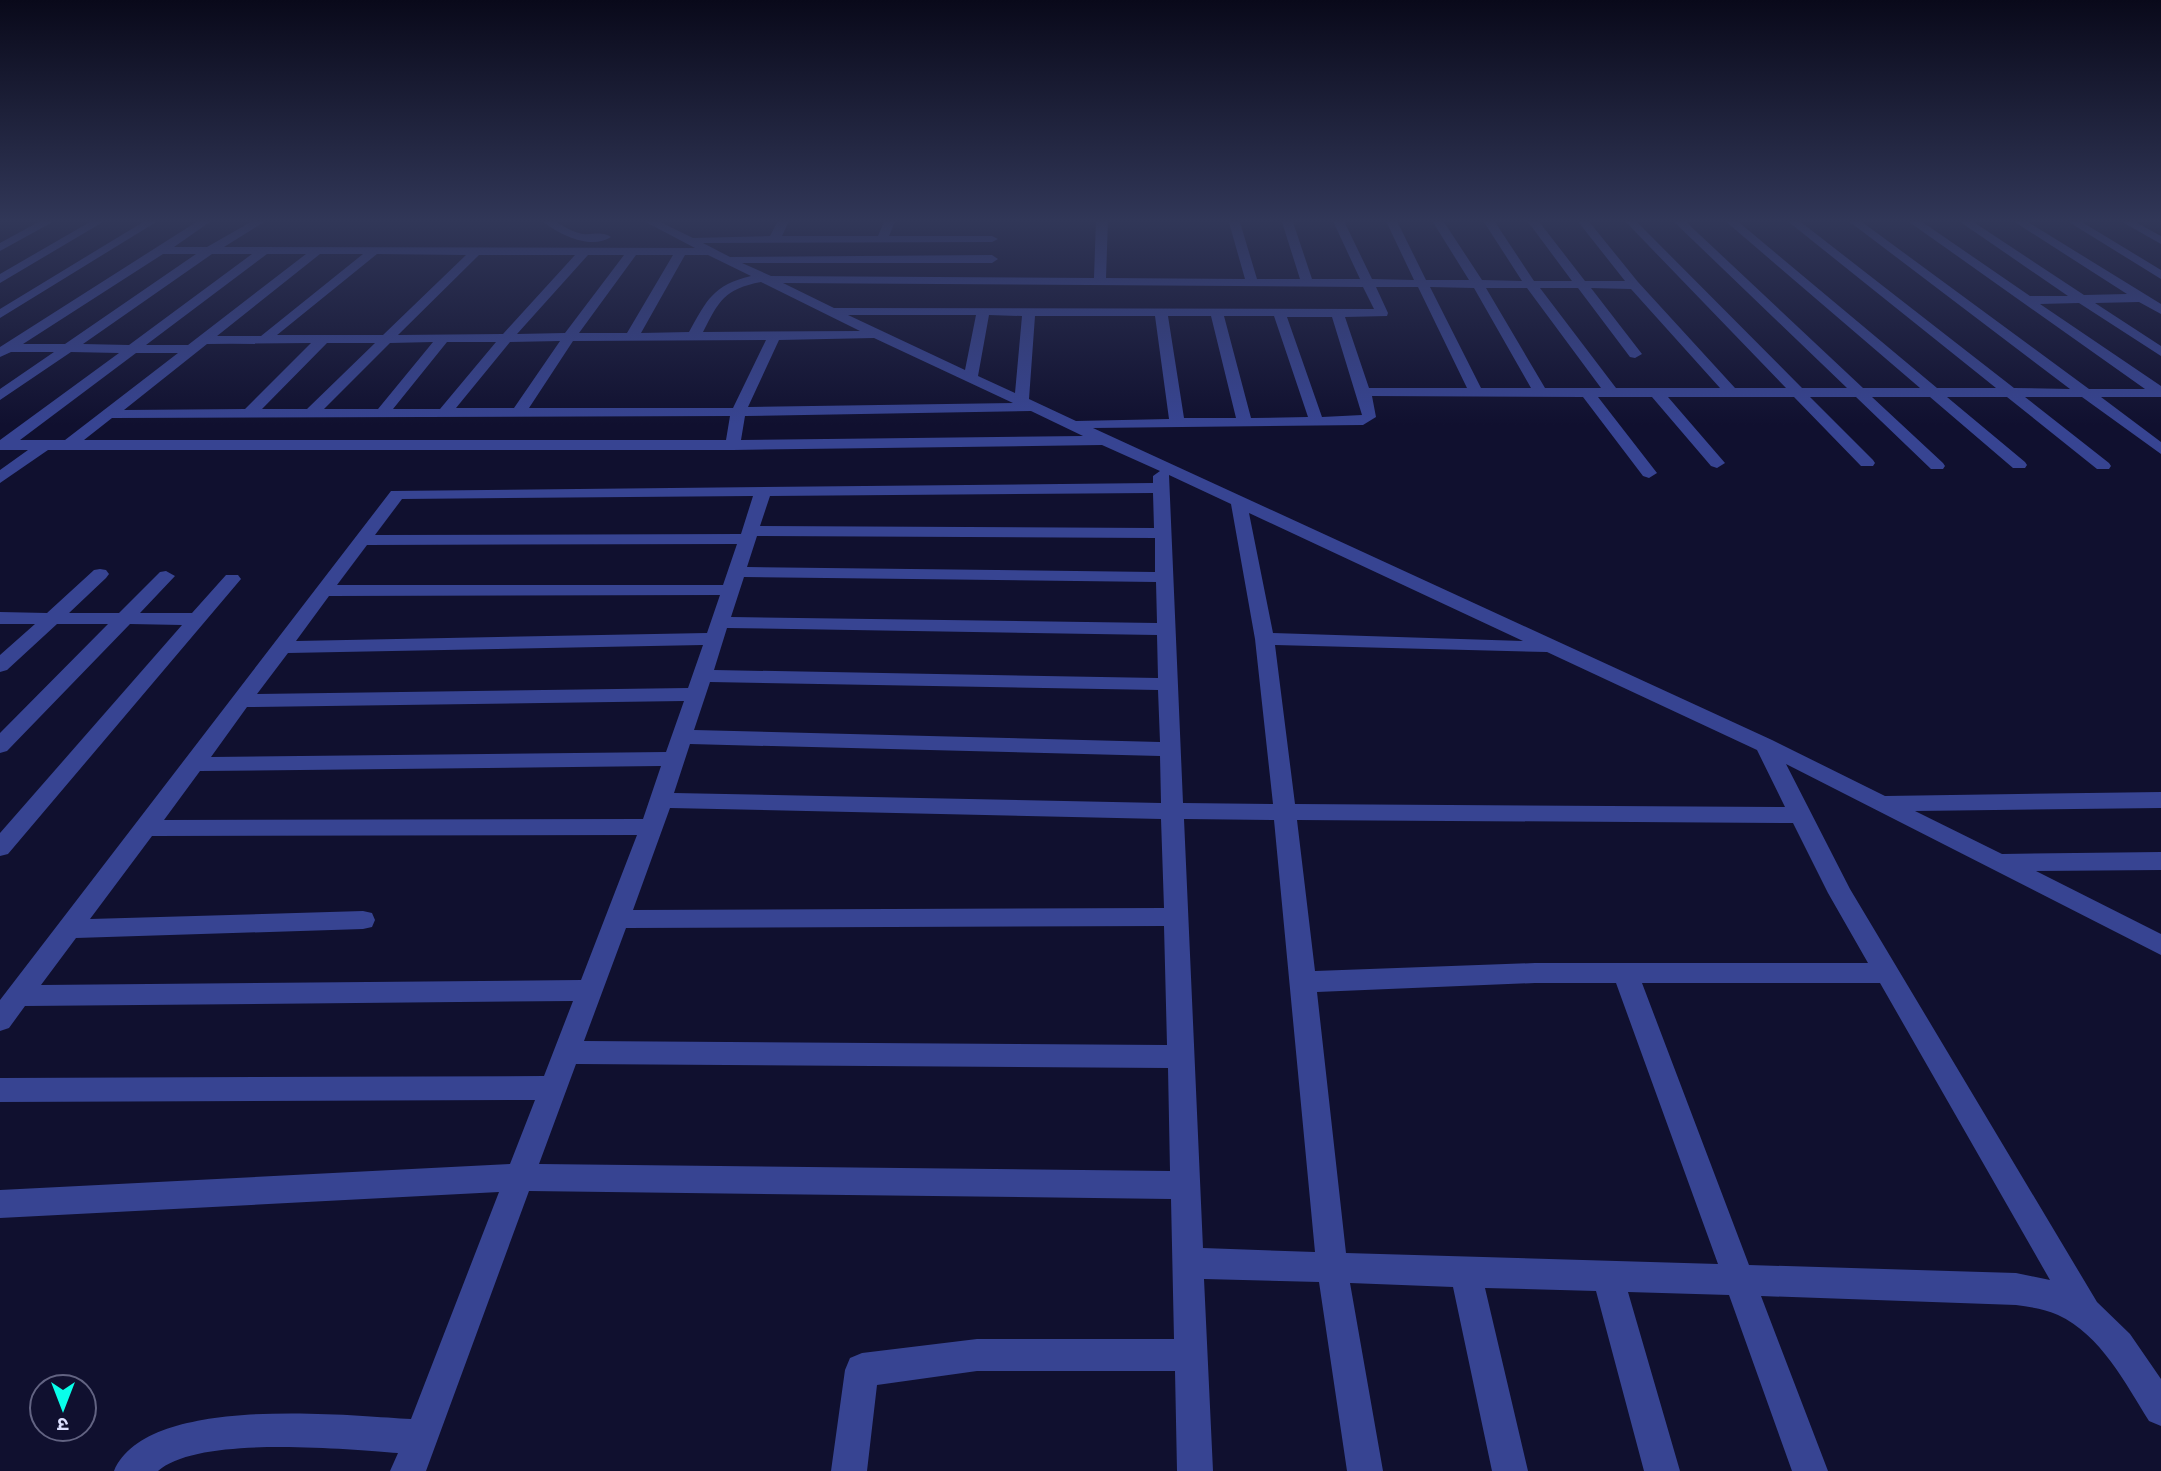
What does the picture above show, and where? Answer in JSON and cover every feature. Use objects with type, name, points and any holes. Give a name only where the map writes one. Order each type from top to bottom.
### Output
[{"type":"street","points":[[0,314],[43,288]]},
{"type":"street","points":[[3,349],[100,288]]},
{"type":"street","points":[[0,396],[155,288]]},
{"type":"street","points":[[2,445],[214,288]]},
{"type":"street","points":[[69,445],[269,288]]},
{"type":"street","points":[[266,338],[329,288]]},
{"type":"street","points":[[311,414],[439,288]]},
{"type":"street","points":[[444,413],[552,288]]},
{"type":"street","points":[[518,413],[606,288]]},
{"type":"street","points":[[632,336],[653,288]]},
{"type":"street","points":[[694,335],[723,288]]},
{"type":"street","points":[[786,288],[878,334],[1110,440],[1161,476],[1238,499],[1552,648],[1765,745],[2161,945]]},
{"type":"street","points":[[867,288],[963,297],[983,313],[1382,313],[1368,288]]},
{"type":"street","points":[[833,312],[963,297],[979,288]]},
{"type":"street","points":[[1425,288],[1476,392]]},
{"type":"street","points":[[1480,288],[1540,391]]},
{"type":"street","points":[[1533,288],[1611,391]]},
{"type":"street","points":[[1585,288],[1635,354]]},
{"type":"street","points":[[1636,288],[1730,391]]},
{"type":"street","points":[[1694,288],[1867,463]]},
{"type":"street","points":[[1748,288],[1937,466]]},
{"type":"street","points":[[1809,288],[2019,465]]},
{"type":"street","points":[[1877,288],[2103,466]]},
{"type":"street","points":[[1944,288],[2161,449]]},
{"type":"street","points":[[2009,288],[2161,393]]},
{"type":"street","points":[[2064,288],[2161,352]]},
{"type":"street","points":[[2124,288],[2161,310]]},
{"type":"street","points":[[2027,300],[2161,298]]},
{"type":"street","points":[[971,377],[983,313]]},
{"type":"street","points":[[1029,313],[1029,403]]},
{"type":"street","points":[[1161,313],[1177,423]]},
{"type":"street","points":[[1217,313],[1245,423]]},
{"type":"street","points":[[1279,313],[1317,423]]},
{"type":"street","points":[[1073,424],[1317,423],[1354,422],[1369,417],[1337,313]]},
{"type":"street","points":[[3,349],[133,349],[266,338],[878,334]]},
{"type":"street","points":[[733,445],[738,412],[775,335]]},
{"type":"street","points":[[382,413],[444,337]]},
{"type":"street","points":[[249,414],[324,338]]},
{"type":"street","points":[[1586,391],[1650,473]]},
{"type":"street","points":[[1655,391],[1717,463]]},
{"type":"street","points":[[1363,392],[2161,393]]},
{"type":"street","points":[[107,414],[738,412],[1029,403]]},
{"type":"street","points":[[2,445],[733,445],[1110,440]]},
{"type":"street","points":[[0,478],[44,445]]},
{"type":"street","points":[[0,1020],[397,494],[763,492],[1161,476]]},
{"type":"street","points":[[1161,476],[1195,1471]]},
{"type":"street","points":[[408,1471],[652,827],[763,492]]},
{"type":"street","points":[[1238,499],[1265,639],[1304,982],[1332,1268],[1366,1471]]},
{"type":"street","points":[[362,540],[1163,533]]},
{"type":"street","points":[[0,666],[100,574]]},
{"type":"street","points":[[0,746],[166,576]]},
{"type":"street","points":[[324,591],[733,581],[1164,578]]},
{"type":"street","points":[[0,848],[232,579]]},
{"type":"street","points":[[0,618],[198,619]]},
{"type":"street","points":[[281,647],[717,630],[1166,629]]},
{"type":"street","points":[[1265,639],[1552,648]]},
{"type":"street","points":[[241,701],[699,685],[1168,684]]},
{"type":"street","points":[[1765,745],[1840,893],[2084,1309]]},
{"type":"street","points":[[193,764],[678,748],[1170,749]]},
{"type":"street","points":[[661,800],[1172,811],[1800,815]]},
{"type":"street","points":[[1881,804],[2161,800]]},
{"type":"street","points":[[145,828],[652,827]]},
{"type":"street","points":[[1999,863],[2161,861]]},
{"type":"street","points":[[617,919],[1176,917]]},
{"type":"street","points":[[68,929],[363,919]]},
{"type":"street","points":[[1304,982],[1535,973],[1887,973]]},
{"type":"street","points":[[1625,973],[1810,1471]]},
{"type":"street","points":[[18,996],[590,990]]},
{"type":"street","points":[[567,1052],[1181,1058]]},
{"type":"street","points":[[0,1090],[553,1088]]},
{"type":"street","points":[[0,1204],[520,1177],[1185,1185]]},
{"type":"street","points":[[1188,1263],[2046,1292],[2084,1309],[2110,1332],[2161,1409]]},
{"type":"street","points":[[1466,1272],[1510,1471]]},
{"type":"street","points":[[1608,1276],[1662,1471]]},
{"type":"street","points":[[849,1471],[862,1370],[977,1355],[1191,1355]]},
{"type":"street","points":[[132,1471],[164,1445],[236,1433],[272,1429],[421,1437]]}]
